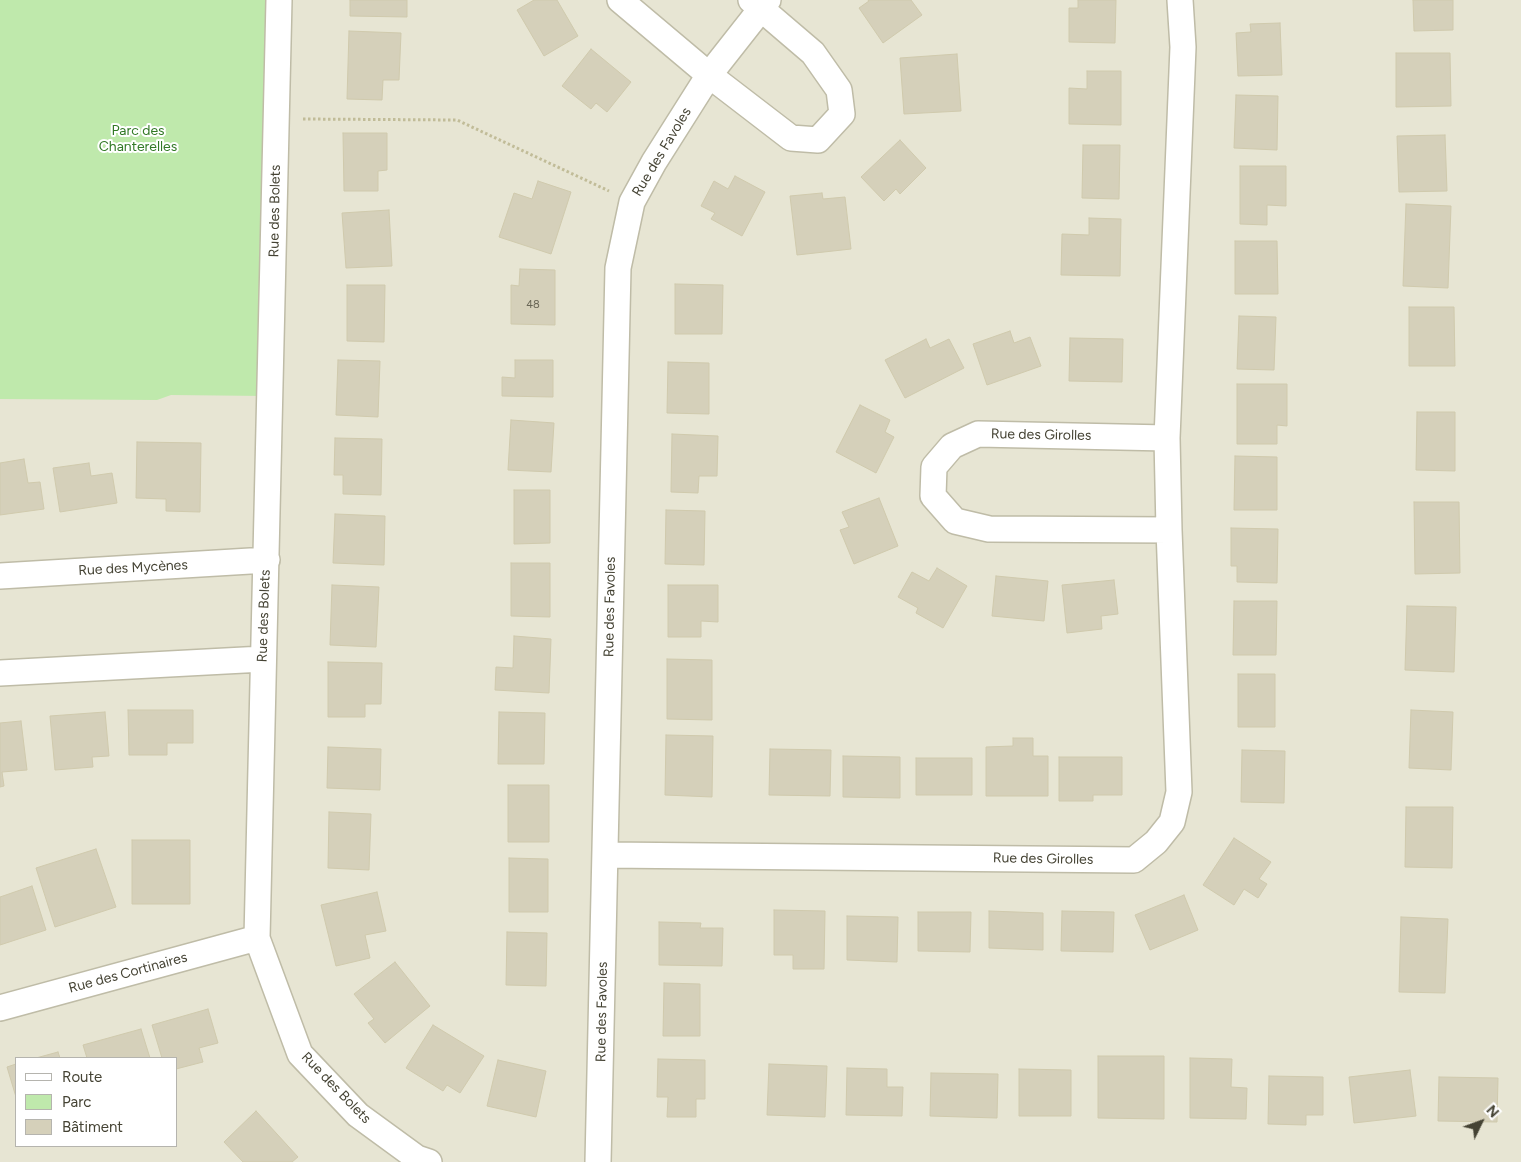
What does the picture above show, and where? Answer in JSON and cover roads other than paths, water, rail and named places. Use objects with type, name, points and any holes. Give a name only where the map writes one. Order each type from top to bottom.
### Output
[{"type":"street","name":"Rue des Bolets","points":[[280,0],[257,938],[300,1054],[358,1114],[417,1158],[429,1162]]},
{"type":"street","name":"Rue des Favoles","points":[[598,1162],[618,268],[632,202],[654,162],[709,75],[760,3],[813,53],[839,90],[842,114],[818,140],[790,138],[709,75],[620,0]]},
{"type":"street","name":"Rue des Girolles","points":[[605,855],[1134,860],[1156,842],[1172,822],[1179,792],[1167,438],[1184,47],[1180,0]]},
{"type":"street","name":"Rue des Girolles","points":[[1167,438],[978,434],[952,446],[934,466],[933,496],[954,521],[989,529],[1169,530]]},
{"type":"street","name":"Rue des Mycènes","points":[[0,576],[266,560]]},
{"type":"street","points":[[0,673],[263,659]]},
{"type":"street","name":"Rue des Cortinaires","points":[[0,1008],[257,938]]},
{"type":"park label","name":"Parc des Chanterelles","points":[[138,140]]}]
